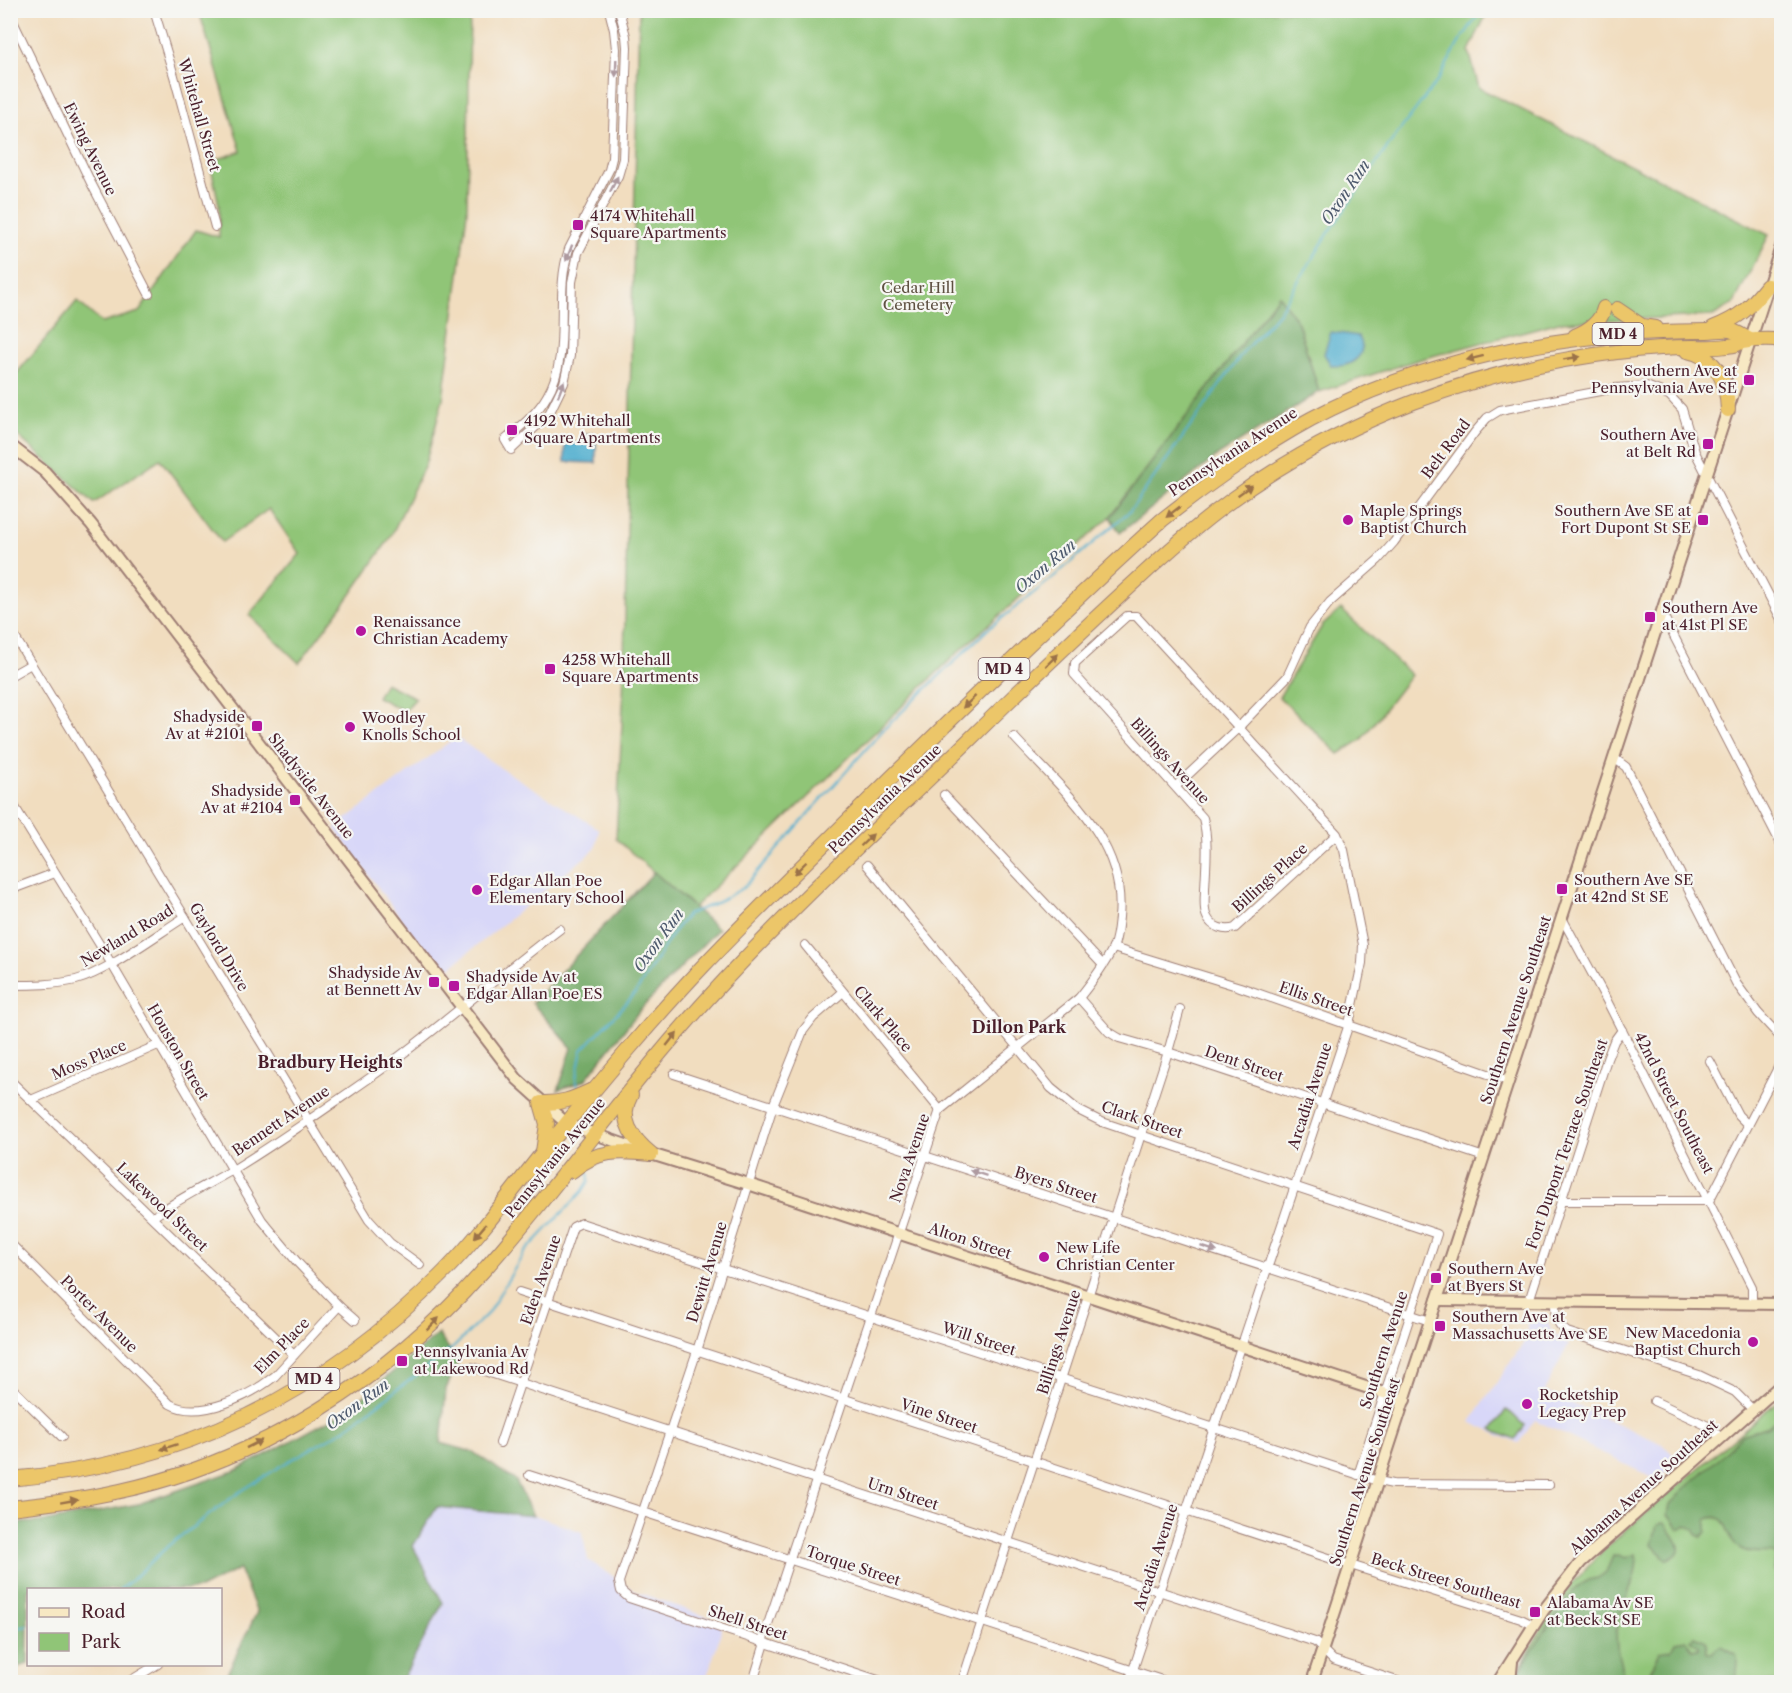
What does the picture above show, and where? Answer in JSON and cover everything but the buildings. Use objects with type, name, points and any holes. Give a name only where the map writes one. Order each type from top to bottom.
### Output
[{"type":"highway","points":[[1705,331],[1736,319],[1767,286]]},
{"type":"highway","points":[[1567,340],[1583,333],[1611,309],[1642,326],[1672,331]]},
{"type":"highway","name":"Pennsylvania Avenue","points":[[10,1479],[81,1471],[150,1454],[233,1423],[306,1385],[358,1349],[422,1294],[463,1251],[594,1089],[672,999],[765,902],[965,706],[1162,520],[1212,483],[1303,424],[1349,402],[1424,372],[1508,350],[1567,340],[1672,331],[1730,330],[1750,340]]},
{"type":"highway","points":[[1750,340],[1782,340]]},
{"type":"highway","name":"Pennsylvania Avenue","points":[[10,1508],[123,1491],[240,1451],[297,1422],[359,1383],[422,1334],[481,1274],[686,1023],[784,920],[1070,642],[1191,531],[1264,477],[1341,433],[1424,398],[1512,370],[1578,357],[1670,347],[1728,346],[1750,340]]},
{"type":"highway","points":[[1670,347],[1694,352],[1710,361],[1719,371],[1724,382],[1728,397],[1728,410]]},
{"type":"highway","points":[[1508,350],[1512,370]]},
{"type":"highway","points":[[645,1071],[628,1099],[626,1118],[630,1133],[651,1154]]},
{"type":"highway","points":[[543,1153],[547,1124],[541,1103],[566,1101],[594,1089]]},
{"type":"highway","points":[[518,1230],[568,1175],[586,1161],[614,1152],[651,1154]]},
{"type":"street","name":"Whitehall Street","points":[[154,10],[188,122],[215,227]]},
{"type":"street","points":[[609,10],[614,30],[616,61],[612,158],[609,170],[569,249],[565,263],[558,369],[551,388],[533,414],[506,440],[511,450],[549,414],[564,384],[570,356],[573,282],[578,253],[618,176],[623,159],[627,47],[619,10]]},
{"type":"street","name":"Ewing Avenue","points":[[10,15],[91,183],[149,294]]},
{"type":"street","name":"Southern Avenue Southeast","points":[[1312,1683],[1782,244]]},
{"type":"street","name":"Belt Road","points":[[1176,786],[1238,728],[1287,676],[1310,627],[1330,602],[1394,542],[1474,432],[1493,413],[1500,410],[1616,388],[1646,386],[1656,388],[1675,399],[1682,409],[1695,452],[1782,621]]},
{"type":"street","name":"Shadyside Avenue","points":[[10,445],[56,484],[91,524],[517,1079],[567,1124],[595,1133]]},
{"type":"street","points":[[1662,613],[1782,846]]},
{"type":"street","name":"Arcadia Avenue","points":[[1102,637],[1127,616],[1136,616],[1337,834],[1347,861],[1363,945],[1362,963],[1348,1024],[1129,1683]]},
{"type":"street","name":"Gaylord Drive","points":[[10,629],[307,1120],[375,1228],[390,1243],[420,1265]]},
{"type":"street","name":"Billings Avenue","points":[[1102,637],[1074,663],[1074,674],[1203,818],[1207,832],[1205,905],[1207,917],[1216,927]]},
{"type":"street","points":[[10,676],[31,664]]},
{"type":"street","name":"Nova Avenue","points":[[753,1683],[816,1480],[940,1110],[1079,998],[1113,948],[1118,931],[1120,893],[1116,870],[1101,836],[1014,737]]},
{"type":"street","points":[[1614,758],[1626,768],[1736,983],[1758,1013],[1782,1039]]},
{"type":"street","points":[[944,795],[1102,964]]},
{"type":"street","name":"Houston Street","points":[[10,800],[111,963],[250,1202],[278,1240],[339,1306],[355,1320]]},
{"type":"street","name":"Billings Place","points":[[1216,927],[1227,930],[1235,928],[1337,834]]},
{"type":"street","name":"Clark Street","points":[[867,866],[1051,1088],[1078,1110],[1102,1122],[1437,1234]]},
{"type":"street","points":[[10,890],[55,873]]},
{"type":"street","name":"Newland Road","points":[[10,985],[76,980],[111,963],[185,917]]},
{"type":"street","name":"42nd Street Southeast","points":[[1562,918],[1622,1030],[1752,1287],[1752,1303]]},
{"type":"street","name":"Bennett Avenue","points":[[153,1217],[232,1170],[388,1065],[560,929]]},
{"type":"street","name":"Clark Place","points":[[805,945],[940,1110]]},
{"type":"street","name":"Ellis Street","points":[[1113,948],[1181,968],[1348,1024],[1508,1081]]},
{"type":"street","name":"Dewitt Avenue","points":[[622,1575],[697,1351],[773,1106],[803,1031],[813,1018],[843,992]]},
{"type":"street","name":"Dent Street","points":[[1079,998],[1109,1032],[1119,1038],[1168,1052],[1484,1157]]},
{"type":"street","name":"Billings Avenue","points":[[963,1683],[1180,1009]]},
{"type":"street","name":"Fort Dupont Terrace Southeast","points":[[1529,1301],[1607,1059],[1614,1041],[1622,1030]]},
{"type":"street","name":"Moss Place","points":[[31,1100],[158,1045]]},
{"type":"street","points":[[1561,1201],[1709,1201],[1782,1060]]},
{"type":"street","points":[[1710,1061],[1738,1115],[1748,1125]]},
{"type":"street","name":"Byers Street","points":[[674,1074],[1430,1321]]},
{"type":"street","name":"Lakewood Street","points":[[10,1080],[294,1355]]},
{"type":"street","name":"Alton Street","points":[[595,1133],[651,1154],[899,1233],[1405,1400]]},
{"type":"street","name":"Will Street","points":[[573,1227],[582,1223],[1378,1481],[1393,1484],[1549,1485]]},
{"type":"street","name":"Eden Avenue","points":[[500,1443],[573,1227]]},
{"type":"street","name":"Southern Avenue","points":[[1358,1475],[1437,1234]]},
{"type":"street","name":"Porter Avenue","points":[[10,1243],[170,1404]]},
{"type":"street","name":"Vine Street","points":[[519,1292],[1350,1565]]},
{"type":"street","points":[[1437,1300],[1782,1304]]},
{"type":"street","points":[[1555,1301],[1555,1314],[1559,1326],[1567,1332],[1699,1375],[1735,1392],[1752,1410]]},
{"type":"street","name":"Elm Place","points":[[170,1404],[190,1410],[207,1408],[250,1393],[269,1381],[339,1306]]},
{"type":"street","name":"Urn Street","points":[[472,1367],[1315,1642],[1334,1661],[1400,1683]]},
{"type":"street","name":"Alabama Avenue Southeast","points":[[1498,1683],[1533,1625],[1557,1591],[1591,1553],[1782,1384]]},
{"type":"street","points":[[10,1386],[62,1437]]},
{"type":"street","points":[[1654,1401],[1708,1426],[1721,1437]]},
{"type":"street","name":"Torque Street","points":[[529,1475],[1168,1683]]},
{"type":"street","name":"Beck Street Southeast","points":[[1350,1565],[1521,1618],[1533,1625]]},
{"type":"street","name":"Shell Street","points":[[622,1575],[620,1587],[624,1595],[629,1598],[884,1683]]},
{"type":"street","points":[[1510,1683],[1512,1658]]},
{"type":"street","points":[[128,1683],[156,1666]]},
{"type":"shaded area","points":[[456,737],[499,767],[599,829],[595,849],[442,974],[334,828]]},
{"type":"shaded area","name":"Rocketship Legacy Prep","points":[[1527,1315],[1545,1315],[1552,1333],[1569,1344],[1544,1391],[1663,1444],[1678,1460],[1657,1480],[1535,1420],[1518,1444],[1470,1422],[1527,1338]]},
{"type":"shaded area","points":[[437,1506],[540,1517],[582,1532],[588,1560],[637,1592],[722,1622],[720,1636],[705,1682],[399,1682],[443,1603],[413,1545]]},
{"type":"green space","points":[[199,11],[470,11],[467,212],[443,399],[425,465],[390,538],[299,663],[249,615],[300,554],[269,509],[222,542],[160,459],[94,503],[11,430],[11,380],[77,301],[102,323],[139,312],[196,230],[219,237],[219,205],[210,162],[241,151]]},
{"type":"green space","name":"Cedar Hill Cemetery","points":[[639,11],[1488,11],[1469,51],[1479,88],[1769,235],[1734,303],[1713,316],[1559,322],[1414,361],[1319,392],[1298,323],[1278,296],[1110,517],[955,655],[694,907],[616,839],[623,704]]},
{"type":"green space","points":[[1279,295],[1298,323],[1319,392],[1220,454],[1120,533],[1110,517]]},
{"type":"green space","points":[[1341,609],[1411,675],[1361,740],[1339,754],[1279,697],[1322,626]]},
{"type":"green space","points":[[385,683],[416,698],[404,711],[377,697]]},
{"type":"green space","points":[[654,872],[718,929],[640,1010],[585,1080],[558,1090],[572,1048],[532,1003]]},
{"type":"green space","points":[[438,1334],[458,1362],[446,1389],[441,1443],[473,1452],[516,1481],[533,1516],[437,1507],[413,1546],[443,1603],[401,1682],[223,1682],[257,1612],[239,1569],[202,1588],[27,1588],[27,1664],[11,1669],[11,1523],[43,1522],[138,1504],[237,1470],[346,1411]]},
{"type":"green space","points":[[1781,1398],[1781,1682],[1514,1682],[1536,1638],[1565,1592],[1604,1549]]},
{"type":"green space","points":[[1506,1410],[1525,1425],[1515,1440],[1492,1430]]},
{"type":"green space","points":[[1781,1416],[1781,1578],[1774,1570],[1776,1558],[1774,1553],[1749,1552],[1741,1549],[1736,1545],[1724,1522],[1720,1519],[1715,1517],[1707,1519],[1707,1532],[1701,1537],[1687,1525],[1679,1529],[1668,1514],[1670,1505],[1683,1490],[1728,1450],[1741,1435],[1768,1426]]},
{"type":"green space","points":[[1666,1524],[1676,1538],[1679,1548],[1674,1556],[1667,1560],[1652,1545],[1657,1525]]},
{"type":"green space","points":[[1636,1554],[1636,1571],[1616,1634],[1618,1655],[1625,1682],[1516,1682],[1525,1662],[1574,1590],[1588,1580],[1598,1578],[1606,1572],[1613,1556],[1619,1555],[1626,1558]]},
{"type":"green space","points":[[1695,1636],[1706,1641],[1707,1653],[1712,1653],[1722,1646],[1736,1654],[1738,1662],[1736,1682],[1651,1682],[1650,1672],[1660,1652],[1671,1650],[1675,1642],[1686,1640],[1692,1649],[1698,1649],[1699,1646],[1691,1640]]},
{"type":"water","points":[[1331,332],[1358,336],[1362,349],[1351,363],[1331,365],[1324,354]]},
{"type":"water","points":[[585,434],[596,434],[596,463],[565,462],[565,443],[584,444]]},
{"type":"waterway","name":"Oxon Run","points":[[578,1087],[576,1078],[582,1050],[635,994],[674,931],[688,914],[716,903],[743,888],[883,730],[987,630],[1050,580],[1130,511],[1245,350],[1279,312],[1328,234],[1391,142],[1438,80],[1460,41],[1482,10]]},
{"type":"waterway","name":"Oxon Run","points":[[122,1588],[169,1545],[238,1493],[342,1431],[454,1347],[488,1313],[524,1253],[582,1192],[589,1181],[588,1169]]},
{"type":"waterway","name":"Oxon Run","points":[[10,1629],[27,1626]]},
{"type":"place","name":"4174 Whitehall Square Apartments","points":[[578,225]]},
{"type":"place","name":"Southern Ave at Pennsylvania Ave SE","points":[[1749,380]]},
{"type":"place","name":"4192 Whitehall Square Apartments","points":[[512,430]]},
{"type":"place","name":"Southern Ave at Belt Rd","points":[[1708,444]]},
{"type":"place","name":"Maple Springs Baptist Church","points":[[1348,520]]},
{"type":"place","name":"Southern Ave SE at Fort Dupont St SE","points":[[1703,520]]},
{"type":"place","name":"Southern Ave at 41st Pl SE","points":[[1650,617]]},
{"type":"place","name":"Renaissance Christian Academy","points":[[361,631]]},
{"type":"place","name":"4258 Whitehall Square Apartments","points":[[550,669]]},
{"type":"place","name":"Shadyside Av at #2101","points":[[257,726]]},
{"type":"place","name":"Woodley Knolls School","points":[[350,727]]},
{"type":"place","name":"Shadyside Av at #2104","points":[[295,800]]},
{"type":"place","name":"Southern Ave SE at 42nd St SE","points":[[1562,889]]},
{"type":"place","name":"Edgar Allan Poe Elementary School","points":[[477,890]]},
{"type":"place","name":"Shadyside Av at Bennett Av","points":[[434,982]]},
{"type":"place","name":"Shadyside Av at Edgar Allan Poe ES","points":[[454,986]]},
{"type":"place","name":"New Life Christian Center","points":[[1044,1257]]},
{"type":"place","name":"Southern Ave at Byers St","points":[[1436,1278]]},
{"type":"place","name":"Southern Ave at Massachusetts Ave SE","points":[[1440,1326]]},
{"type":"place","name":"New Macedonia Baptist Church","points":[[1753,1342]]},
{"type":"place","name":"Pennsylvania Av at Lakewood Rd","points":[[402,1361]]},
{"type":"place","name":"Rocketship Legacy Prep","points":[[1527,1404]]},
{"type":"place","name":"Alabama Av SE at Beck St SE","points":[[1535,1612]]},
{"type":"district","name":"Dillon Park","points":[[1019,1027]]},
{"type":"district","name":"Bradbury Heights","points":[[330,1062]]}]
